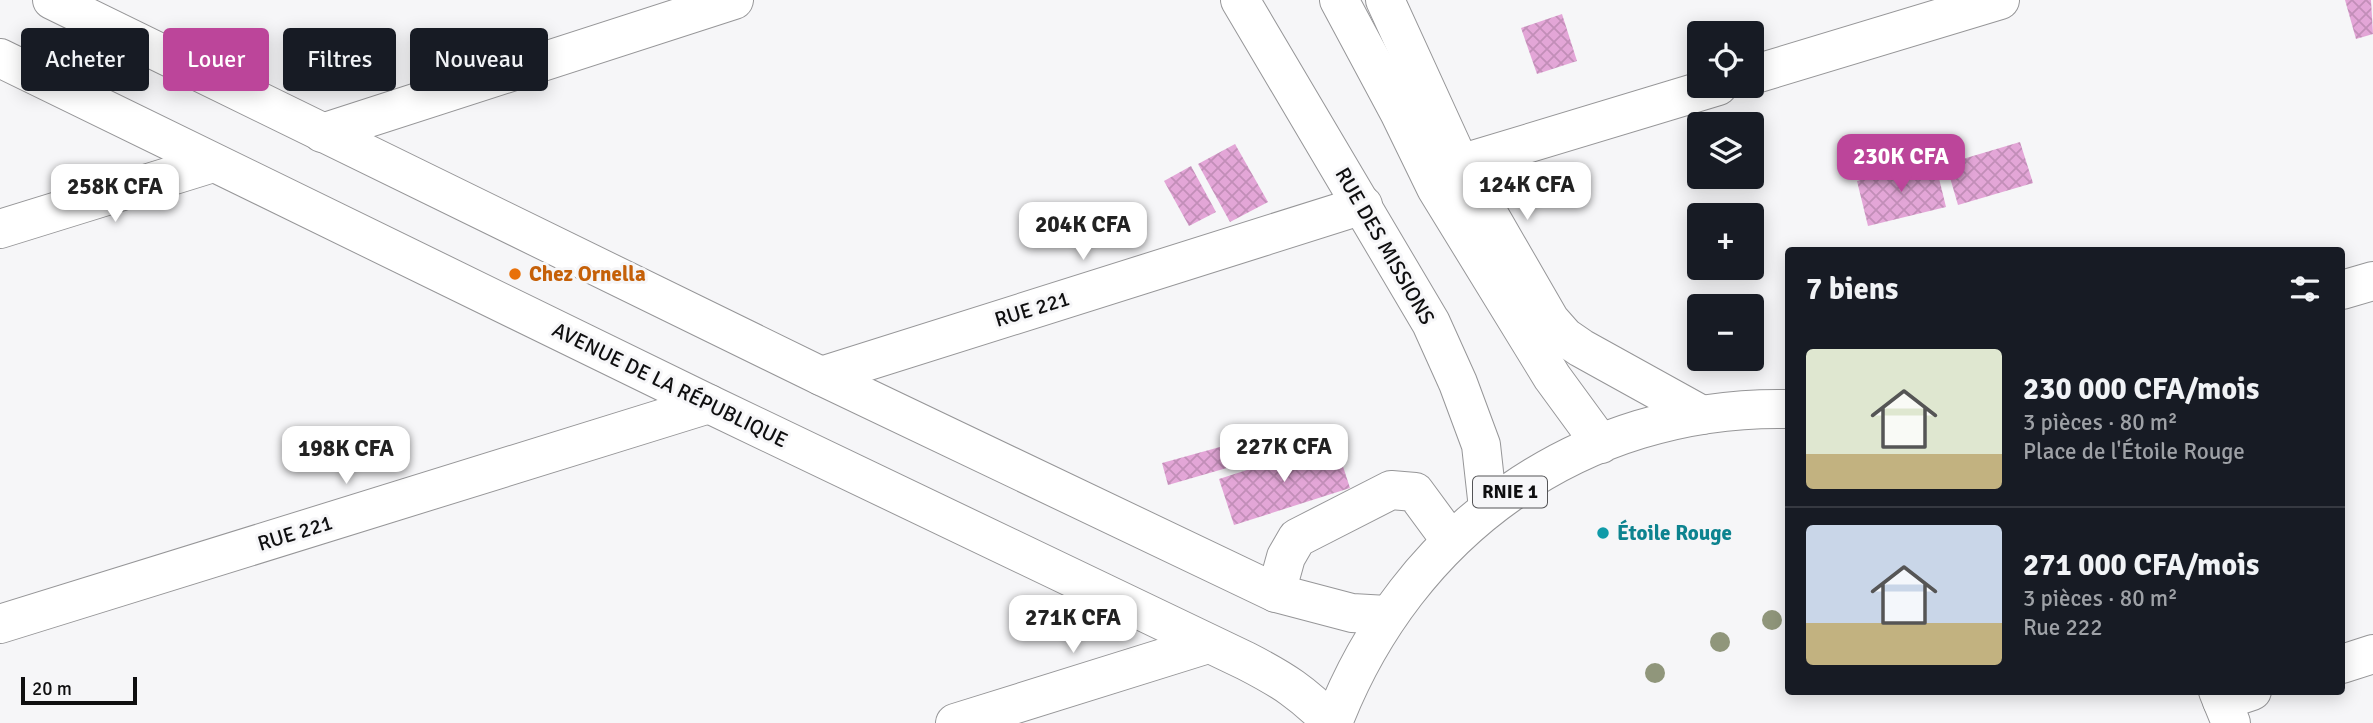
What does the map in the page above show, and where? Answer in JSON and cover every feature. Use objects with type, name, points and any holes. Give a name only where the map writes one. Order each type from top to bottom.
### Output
[{"type":"main road","points":[[52,0],[821,376],[1276,593],[1352,613],[1387,615]]},
{"type":"main road","points":[[321,133],[734,0]]},
{"type":"main road","name":"RUE DES MISSIONS","points":[[1240,0],[1431,323],[1458,383],[1481,445],[1488,508]]},
{"type":"main road","points":[[1339,0],[1436,188],[1552,377],[1601,444]]},
{"type":"main road","points":[[1385,0],[1460,164],[1550,320],[1565,337],[1702,415]]},
{"type":"main road","points":[[1764,71],[2000,0]]},
{"type":"main road","name":"AVENUE DE LA RÉPUBLIQUE","points":[[0,58],[1286,682],[1308,698],[1332,723]]},
{"type":"main road","points":[[1460,164],[1687,95]]},
{"type":"main road","points":[[0,229],[213,163]]},
{"type":"main road","name":"RUE 221","points":[[821,376],[1363,205]]},
{"type":"main road","points":[[2345,289],[2373,281]]},
{"type":"main road","name":"RUE 221","points":[[0,624],[709,404]]},
{"type":"main road","name":"RNIE 1","points":[[1332,723],[1362,657],[1387,615],[1425,567],[1488,508],[1542,472],[1601,444],[1651,426],[1702,415],[1785,409]]},
{"type":"main road","points":[[1276,593],[1286,557],[1297,538],[1391,490],[1415,492],[1451,541]]},
{"type":"main road","points":[[956,723],[1208,644]]},
{"type":"main road","points":[[2345,663],[2373,654]]},
{"type":"building","points":[[2345,0],[2371,0],[2373,34],[2356,39]]},
{"type":"building","points":[[1562,14],[1577,61],[1537,74],[1521,28]]},
{"type":"building","points":[[2020,142],[2033,183],[1958,205],[1946,164]]},
{"type":"building","points":[[1235,144],[1268,202],[1230,222],[1198,164]]},
{"type":"building","points":[[1935,162],[1946,207],[1868,226],[1857,181]]},
{"type":"building","points":[[1191,166],[1216,212],[1189,226],[1164,181]]},
{"type":"building","points":[[1238,442],[1244,463],[1168,485],[1162,463]]},
{"type":"building","points":[[1335,442],[1350,488],[1234,525],[1219,479]]},
{"type":"place","name":"Chez Ornella","points":[[515,274]]},
{"type":"place","name":"Étoile Rouge","points":[[1603,533]]}]
